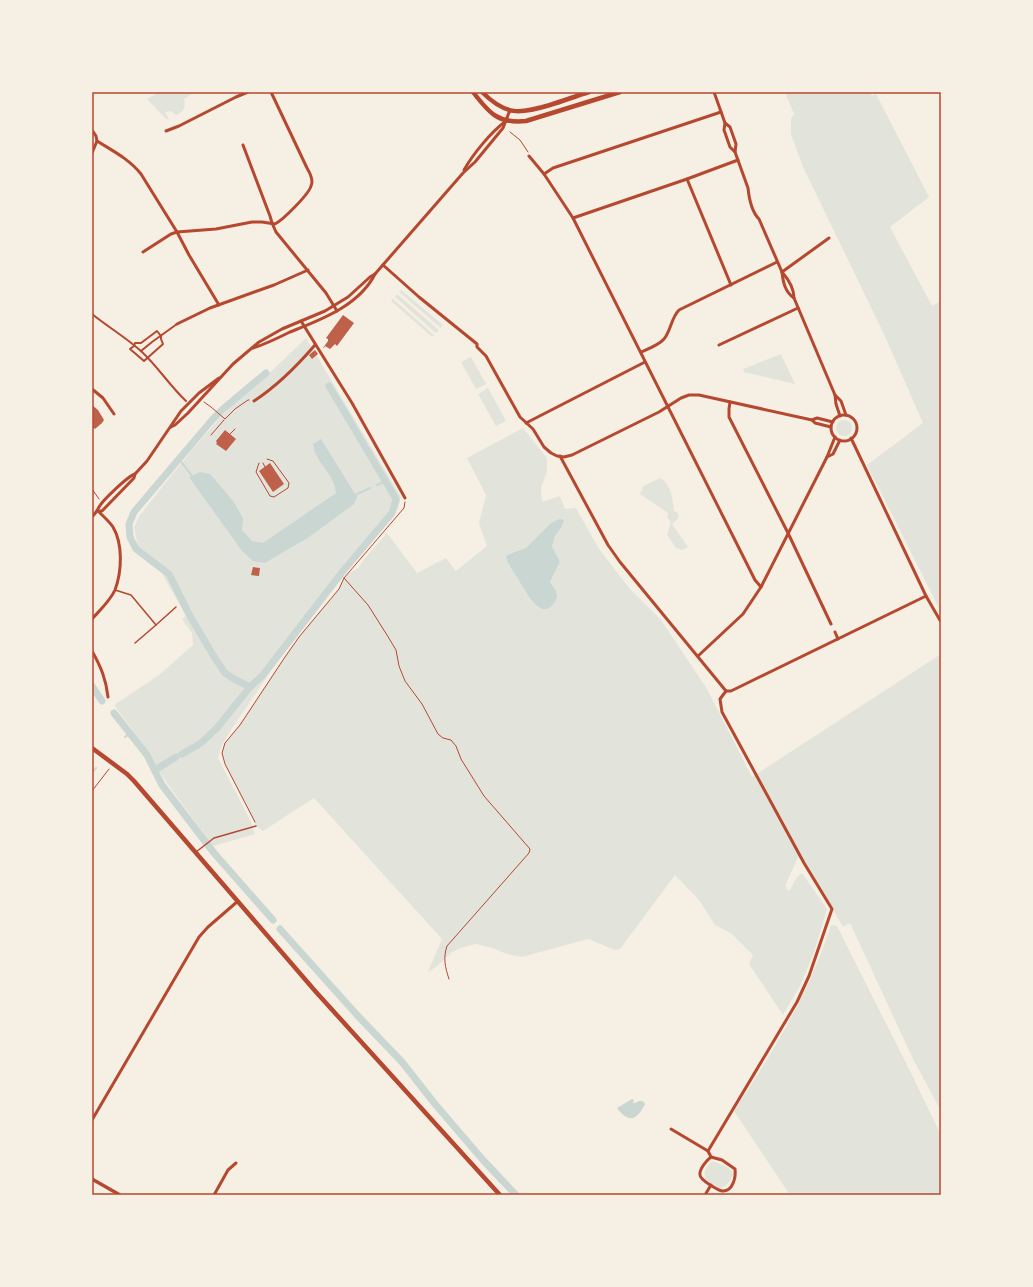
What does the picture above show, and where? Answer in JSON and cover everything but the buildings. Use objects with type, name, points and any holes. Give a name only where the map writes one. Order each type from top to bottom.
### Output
[{"type":"main road","points":[[473,92],[492,113],[506,121],[515,122],[526,121],[620,92]]},
{"type":"main road","points":[[482,92],[496,104],[510,110],[522,112],[533,110],[589,92]]},
{"type":"main road","points":[[92,748],[134,781],[316,992],[500,1195]]},
{"type":"street","points":[[234,92],[236,97]]},
{"type":"street","points":[[166,131],[248,92]]},
{"type":"street","points":[[143,252],[171,234],[177,232],[216,229],[252,222],[272,224],[278,222],[307,192],[312,184],[310,174],[271,92]]},
{"type":"street","points":[[714,92],[725,123],[724,130],[730,147],[735,152],[756,215],[782,272],[792,286],[794,298],[835,396],[840,416]]},
{"type":"street","points":[[171,427],[188,413],[233,364],[266,337],[334,306],[348,297],[374,274],[463,173],[475,162],[502,128],[510,110]]},
{"type":"street","points":[[544,174],[553,168],[721,112]]},
{"type":"street","points":[[725,123],[730,127],[735,140],[735,152]]},
{"type":"street","points":[[92,130],[97,141],[92,153]]},
{"type":"street","points":[[97,141],[124,157],[141,174],[177,232],[189,256],[219,305]]},
{"type":"street","points":[[243,145],[276,232],[326,293],[337,311]]},
{"type":"street","points":[[529,156],[544,174],[573,218],[755,580],[761,587]]},
{"type":"street","points":[[573,218],[738,160]]},
{"type":"street","points":[[687,179],[730,285]]},
{"type":"street","points":[[782,272],[829,238]]},
{"type":"street","points":[[641,352],[664,339],[679,310],[735,284],[777,262]]},
{"type":"street","points":[[383,265],[419,297],[477,344],[477,347],[486,356],[520,417],[532,429],[545,448],[553,454],[560,456],[572,455],[659,412],[681,398],[694,394],[812,420],[815,423],[831,427]]},
{"type":"street","points":[[141,351],[177,324],[210,308],[278,283],[308,270]]},
{"type":"street","points":[[782,272],[783,282],[790,295],[794,298]]},
{"type":"street","points":[[253,348],[322,319],[337,311],[353,300],[363,290],[371,281],[374,274]]},
{"type":"street","points":[[719,345],[798,308]]},
{"type":"street","points":[[92,314],[141,351],[186,401]]},
{"type":"street","points":[[301,321],[352,404],[405,498]]},
{"type":"street","points":[[157,332],[161,336],[161,340],[164,344],[144,361],[130,349],[135,343],[141,343],[157,332]]},
{"type":"street","points":[[254,401],[291,372],[315,345]]},
{"type":"street","points":[[526,422],[645,362]]},
{"type":"street","points":[[92,517],[98,511],[100,506],[120,485],[131,475],[136,474],[147,461],[182,411],[193,399],[221,376]]},
{"type":"street","points":[[92,389],[103,398],[114,414]]},
{"type":"street","points":[[835,396],[841,400],[846,415]]},
{"type":"street","points":[[730,402],[729,417],[788,533],[831,624]]},
{"type":"street","points":[[846,415],[853,418],[857,426],[854,435],[851,438],[848,440],[840,440],[835,437],[831,427],[832,422],[840,416],[846,415]]},
{"type":"street","points":[[812,420],[817,418],[832,422]]},
{"type":"street","points":[[698,656],[740,618],[750,605],[761,587],[827,457],[835,437]]},
{"type":"street","points":[[851,438],[926,596],[941,622]]},
{"type":"street","points":[[827,457],[833,454],[840,440]]},
{"type":"street","points":[[560,456],[608,545],[625,568],[726,691]]},
{"type":"street","points":[[92,619],[105,605],[115,590],[120,571],[120,551],[112,526],[98,511]]},
{"type":"street","points":[[708,1151],[797,1002],[809,976],[832,910],[804,863],[722,712],[720,699],[726,691],[731,691],[926,596]]},
{"type":"street","points":[[835,632],[838,639]]},
{"type":"street","points":[[92,651],[107,683],[108,697]]},
{"type":"street","points":[[92,1120],[199,936],[238,901]]},
{"type":"street","points":[[671,1129],[708,1151],[711,1157],[722,1160],[736,1170],[732,1184],[726,1191],[721,1191],[711,1186],[700,1176],[701,1170],[705,1163],[711,1157]]},
{"type":"street","points":[[214,1195],[228,1170],[236,1163]]},
{"type":"street","points":[[92,1179],[120,1195]]},
{"type":"street","points":[[705,1195],[711,1186]]},
{"type":"lane","points":[[115,590],[131,596],[156,625]]},
{"type":"lane","points":[[135,643],[176,607]]},
{"type":"lane","points":[[196,852],[214,838],[256,826]]},
{"type":"path","points":[[510,132],[520,140],[527,149],[529,156]]},
{"type":"path","points":[[212,435],[235,409],[248,400],[254,401]]},
{"type":"path","points":[[204,402],[225,419]]},
{"type":"path","points":[[230,434],[235,429]]},
{"type":"path","points":[[267,459],[273,461],[289,483],[288,488]]},
{"type":"path","points":[[259,463],[256,472],[270,496],[274,497],[288,488]]},
{"type":"path","points":[[263,463],[265,467]]},
{"type":"path","points":[[92,489],[99,499]]},
{"type":"path","points":[[256,826],[225,764],[222,753],[226,743],[294,644],[339,589],[344,578],[363,558],[404,508],[405,498]]},
{"type":"path","points":[[344,578],[368,605],[387,635],[396,650],[401,674],[405,682],[422,704],[438,734],[443,738],[451,740],[456,746],[461,759],[484,796],[530,849],[447,946],[444,954],[444,966],[449,979]]},
{"type":"path","points":[[92,791],[110,769]]},
{"type":"shaded area","points":[[159,92],[194,93],[184,99],[185,107],[177,115],[170,111],[165,112],[169,119],[166,119],[147,99]]},
{"type":"shaded area","points":[[785,92],[870,92],[872,96],[876,94],[929,197],[890,227],[932,306],[941,301],[941,612],[867,465],[923,423],[883,332],[803,167],[791,134],[791,119],[794,114]]},
{"type":"shaded area","points":[[401,290],[443,325],[441,328],[399,292]]},
{"type":"shaded area","points":[[397,294],[439,330],[436,333],[395,297]]},
{"type":"shaded area","points":[[393,299],[434,335],[432,337],[391,301]]},
{"type":"shaded area","points":[[306,338],[401,497],[398,509],[302,627],[283,653],[221,747],[218,758],[251,822],[255,834],[213,846],[166,782],[145,747],[114,705],[159,675],[193,645],[192,633],[182,619],[186,616],[161,572],[137,554],[138,546],[134,527],[140,515],[166,482],[228,409],[257,385]]},
{"type":"shaded area","points":[[781,354],[795,384],[744,372],[743,369]]},
{"type":"shaded area","points":[[471,357],[486,384],[476,389],[461,362]]},
{"type":"shaded area","points":[[488,388],[506,421],[496,426],[478,394]]},
{"type":"shaded area","points":[[844,420],[851,425],[852,428],[847,435],[844,436],[837,431],[836,428],[841,421]]},
{"type":"shaded area","points":[[523,428],[547,458],[547,471],[541,488],[542,502],[560,496],[565,509],[576,508],[599,549],[630,589],[661,620],[707,689],[752,777],[941,654],[941,1111],[913,1059],[850,923],[843,927],[800,853],[785,886],[789,891],[797,877],[802,873],[827,909],[814,952],[800,986],[783,1015],[749,964],[753,955],[732,934],[715,925],[699,900],[675,875],[620,949],[615,950],[588,939],[522,957],[476,944],[452,952],[428,972],[442,939],[314,798],[263,831],[256,826],[225,764],[222,753],[225,743],[240,724],[299,637],[339,589],[344,578],[358,568],[387,533],[417,573],[446,558],[456,571],[487,546],[479,523],[486,495],[467,458]],"holes":[[[551,523],[561,528],[555,536],[552,546],[560,562],[550,582],[556,591],[520,582],[508,563],[515,552],[526,548]]]},
{"type":"shaded area","points":[[321,439],[357,497],[354,504],[309,537],[265,563],[253,561],[242,551],[189,477],[200,472],[210,474],[233,501],[243,518],[242,530],[252,541],[263,543],[336,493],[335,486],[317,457],[313,444]]},
{"type":"shaded area","points":[[660,478],[669,488],[674,511],[677,512],[679,516],[678,519],[672,524],[688,547],[682,550],[676,548],[667,535],[671,522],[667,517],[668,513],[640,494],[643,488],[642,487]]},
{"type":"shaded area","points":[[560,519],[564,520],[561,528],[555,536],[552,546],[560,562],[550,582],[556,591],[557,598],[547,609],[542,609],[529,596],[508,563],[506,556],[526,548],[551,523]]},
{"type":"shaded area","points":[[831,925],[837,926],[941,1135],[941,1195],[790,1195],[734,1111],[763,1066],[801,998],[812,975]]},
{"type":"shaded area","points":[[632,1099],[634,1100],[633,1103],[643,1101],[645,1104],[636,1117],[629,1118],[621,1113],[617,1108]]},
{"type":"shaded area","points":[[713,1161],[729,1168],[734,1174],[729,1182],[721,1188],[707,1180],[705,1177],[706,1169]]},
{"type":"waterway","points":[[182,754],[201,743],[217,728],[250,687],[225,673],[190,616],[169,574],[136,549],[130,537],[129,524],[134,512],[212,420],[266,373]]},
{"type":"waterway","points":[[250,687],[263,675],[343,571],[392,513],[396,499],[329,386]]},
{"type":"waterway","points":[[179,459],[193,477]]},
{"type":"waterway","points":[[377,485],[386,481]]},
{"type":"waterway","points":[[355,495],[370,488]]},
{"type":"waterway","points":[[92,686],[102,701]]},
{"type":"waterway","points":[[114,713],[147,755],[162,785],[214,853],[273,920]]},
{"type":"waterway","points":[[125,737],[130,733]]},
{"type":"waterway","points":[[155,770],[176,757]]},
{"type":"waterway","points":[[92,773],[96,768]]},
{"type":"waterway","points":[[280,929],[357,1015],[402,1062],[435,1104],[483,1160],[516,1195]]}]
